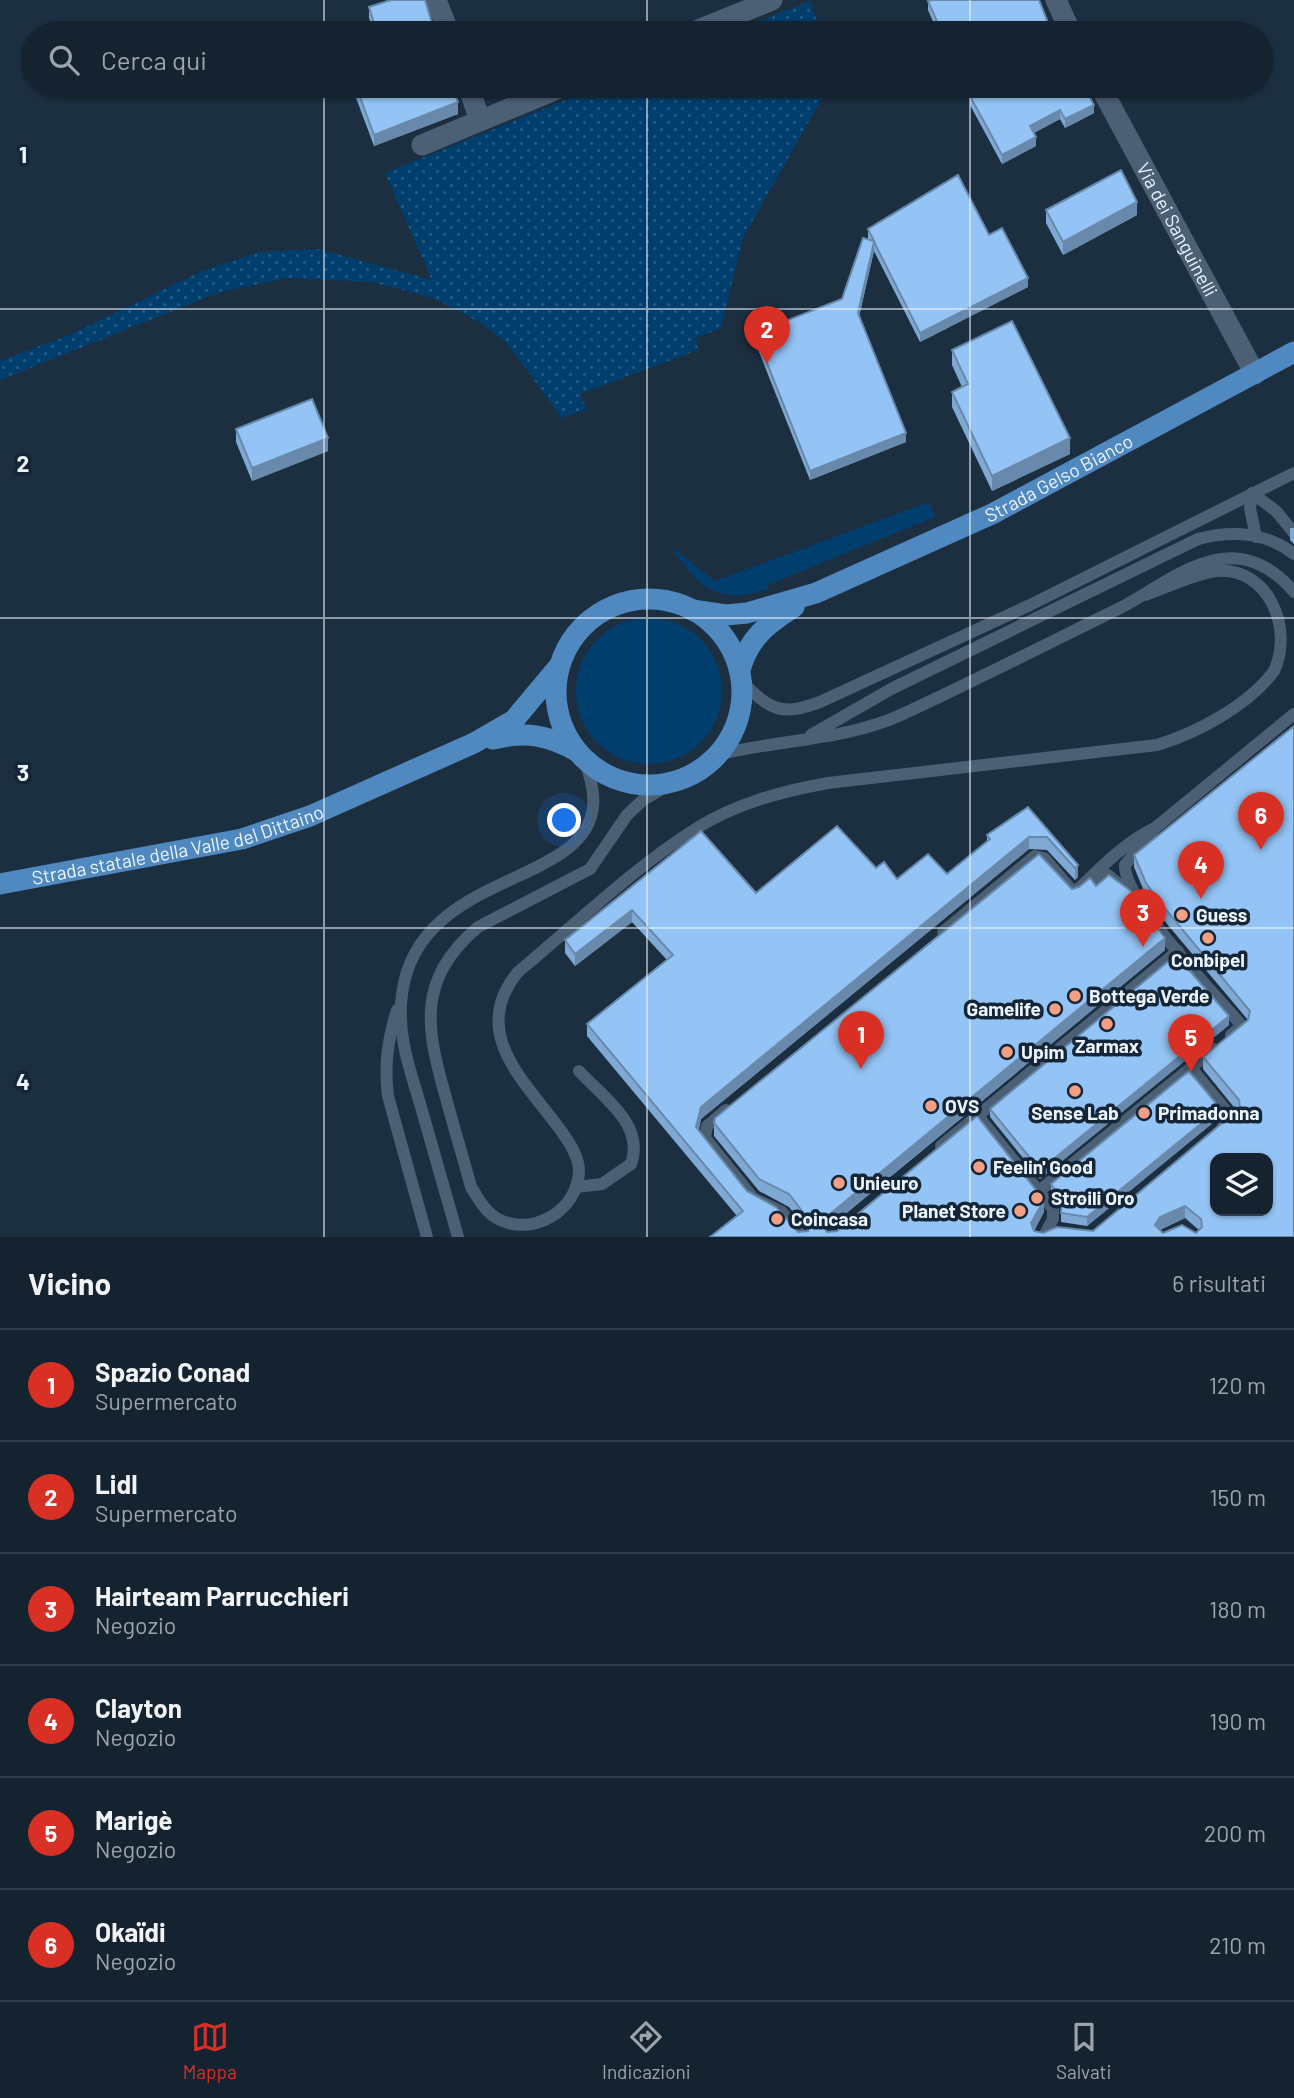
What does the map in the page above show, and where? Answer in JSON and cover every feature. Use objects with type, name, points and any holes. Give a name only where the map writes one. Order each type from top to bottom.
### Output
[{"type":"main road","name":"Strada Gelso Bianco","points":[[692,610],[726,615],[747,613],[816,593],[992,514],[1294,352]]},
{"type":"main road","name":"Strada Gelso Bianco","points":[[741,676],[749,645],[765,626],[816,593]]},
{"type":"main road","points":[[655,599],[692,610],[718,629],[727,641],[741,676],[738,721],[717,755],[705,766],[676,781],[660,785],[627,782],[598,770],[582,756],[535,733],[514,733],[474,743],[514,720],[560,665],[580,629],[615,606],[655,599]]},
{"type":"main road","points":[[560,665],[556,688],[558,711],[562,726],[582,756]]},
{"type":"main road","name":"Strada statale della Valle del Dittaino","points":[[0,884],[242,839],[351,799],[474,743]]},
{"type":"street","points":[[436,0],[444,21]]},
{"type":"street","points":[[720,21],[772,0]]},
{"type":"street","points":[[1056,0],[1066,21]]},
{"type":"street","points":[[472,98],[480,120]]},
{"type":"street","points":[[422,145],[534,98]]},
{"type":"street","name":"Via dei Sanguinelli","points":[[1106,98],[1255,374]]},
{"type":"lane","points":[[741,676],[759,698],[780,710],[794,711],[820,702],[1030,606],[1294,473]]},
{"type":"lane","points":[[1252,493],[1276,511],[1294,533]]},
{"type":"lane","points":[[1252,493],[1250,508],[1256,537]]},
{"type":"lane","points":[[807,737],[891,688],[1198,539],[1232,533],[1284,546],[1294,554]]},
{"type":"lane","points":[[717,755],[756,745],[868,728],[901,715],[1145,595],[1202,564],[1237,558],[1270,569],[1294,593]]},
{"type":"lane","points":[[676,781],[643,800],[626,815],[590,869],[497,916],[463,940],[446,962],[435,990],[429,1030],[431,1047],[471,1186],[483,1207],[498,1219],[519,1226],[540,1223],[562,1211],[576,1186],[579,1171],[569,1142],[498,1039],[498,1006],[504,988],[517,972],[662,853],[698,827],[750,803],[828,783],[1157,745],[1203,728],[1255,689],[1279,664],[1286,636],[1280,606],[1256,580],[1243,573],[1216,571],[1145,595]]},
{"type":"lane","points":[[1137,900],[1124,872],[1125,864],[1155,828],[1294,714]]},
{"type":"lane","points":[[426,1235],[388,1096],[385,1073],[389,1036],[413,957],[424,939],[447,915],[470,899],[560,855],[575,844],[590,820],[594,805],[582,756]]},
{"type":"lane","points":[[937,937],[1035,856],[1044,858],[1074,892],[1098,867],[1134,838],[1155,828]]},
{"type":"lane","points":[[1039,1191],[1242,1026],[1137,900],[1108,875],[1084,884]]},
{"type":"lane","points":[[925,1159],[1178,951]]},
{"type":"lane","points":[[401,996],[403,1045],[458,1237]]},
{"type":"lane","points":[[1191,1068],[1232,1118],[1212,1134]]},
{"type":"lane","points":[[576,1186],[602,1184],[631,1164],[636,1139],[628,1124],[579,1071]]},
{"type":"lane","points":[[738,1100],[706,1126],[705,1138],[753,1198],[782,1212],[802,1237]]},
{"type":"lane","points":[[977,1115],[1053,1209],[1043,1235]]},
{"type":"lane","points":[[1043,1235],[1067,1231]]},
{"type":"shaded area","points":[[810,1],[817,21],[760,21]]},
{"type":"shaded area","points":[[570,98],[822,98],[743,238],[721,328],[696,338],[698,350],[580,394],[587,409],[562,418],[506,342],[481,323],[433,298],[372,282],[289,278],[220,292],[0,380],[0,361],[67,336],[202,271],[259,252],[318,249],[432,280],[385,173]]},
{"type":"shaded area","points":[[929,502],[935,517],[768,585],[768,590],[750,594],[721,594],[710,589],[691,573],[670,546],[715,581]]},
{"type":"shaded area","points":[[649,618],[677,623],[701,639],[717,663],[722,691],[717,719],[701,743],[677,759],[649,764],[621,759],[597,743],[581,719],[576,691],[581,663],[597,639],[621,623]]},
{"type":"building","points":[[391,0],[425,0],[431,21],[373,21],[369,7]]},
{"type":"building","points":[[1039,0],[1047,21],[937,21],[928,1]]},
{"type":"building","points":[[360,98],[456,98],[458,102],[374,135]]},
{"type":"building","points":[[971,98],[1090,98],[1094,105],[1065,119],[1060,110],[1030,126],[1036,137],[1002,155]]},
{"type":"building","points":[[1121,170],[1137,202],[1063,242],[1046,210]]},
{"type":"building","points":[[958,175],[989,235],[1002,228],[1028,278],[920,333],[874,242],[858,313],[906,433],[810,471],[755,333],[842,299],[863,238],[874,241],[868,229]]},
{"type":"building","points":[[1012,321],[1070,438],[992,476],[952,392],[968,384],[952,350]]},
{"type":"building","points":[[312,399],[328,438],[252,468],[236,429]]},
{"type":"building","points":[[1294,726],[1294,1237],[710,1237],[743,1211],[587,1024],[673,955],[632,910],[575,954],[565,940],[701,831],[756,893],[837,826],[876,868],[884,862],[897,879],[928,854],[947,874],[990,839],[987,835],[1028,807],[1078,865],[1075,868],[1047,837],[1029,837],[701,1107],[696,1127],[747,1191],[776,1207],[798,1232],[808,1231],[809,1220],[789,1194],[759,1179],[714,1123],[715,1118],[1039,854],[1072,889],[1090,878],[1096,886],[1109,875],[1131,891],[1165,938],[825,1218],[822,1225],[827,1232],[837,1231],[977,1116],[1044,1200],[1031,1223],[1034,1231],[1043,1233],[1057,1227],[1093,1231],[1240,1108],[1239,1100],[1203,1057],[1248,1020],[1250,1011],[1146,883],[1134,855]],"holes":[[[1185,1206],[1201,1219],[1202,1227],[1196,1233],[1182,1225],[1163,1233],[1155,1225],[1160,1217]]]},
{"type":"building","points":[[1176,955],[1229,1016],[1040,1170],[990,1109]]},
{"type":"building","points":[[1189,1071],[1220,1108],[1087,1217],[1061,1213],[1062,1200],[1051,1184]]},
{"type":"place","name":"Lidl","points":[[767,364]]},
{"type":"place","name":"Okaïdi","points":[[1261,850]]},
{"type":"place","name":"Clayton","points":[[1201,899]]},
{"type":"place","name":"Guess","points":[[1182,915]]},
{"type":"place","name":"Conbipel","points":[[1208,938]]},
{"type":"place","name":"Hairteam Parrucchieri","points":[[1143,947]]},
{"type":"place","name":"Bottega Verde","points":[[1075,996]]},
{"type":"place","name":"Gamelife","points":[[1055,1009]]},
{"type":"place","name":"Zarmax","points":[[1107,1024]]},
{"type":"place","name":"Upim","points":[[1007,1052]]},
{"type":"place","name":"Spazio Conad","points":[[861,1069]]},
{"type":"place","name":"Marigè","points":[[1191,1072]]},
{"type":"place","name":"Sense Lab","points":[[1075,1091]]},
{"type":"place","name":"OVS","points":[[931,1106]]},
{"type":"place","name":"Primadonna","points":[[1144,1113]]},
{"type":"place","name":"Feelin' Good","points":[[979,1167]]},
{"type":"place","name":"Unieuro","points":[[839,1183]]},
{"type":"place","name":"Stroili Oro","points":[[1037,1198]]},
{"type":"place","name":"Planet Store","points":[[1020,1211]]},
{"type":"place","name":"Coincasa","points":[[777,1219]]}]
